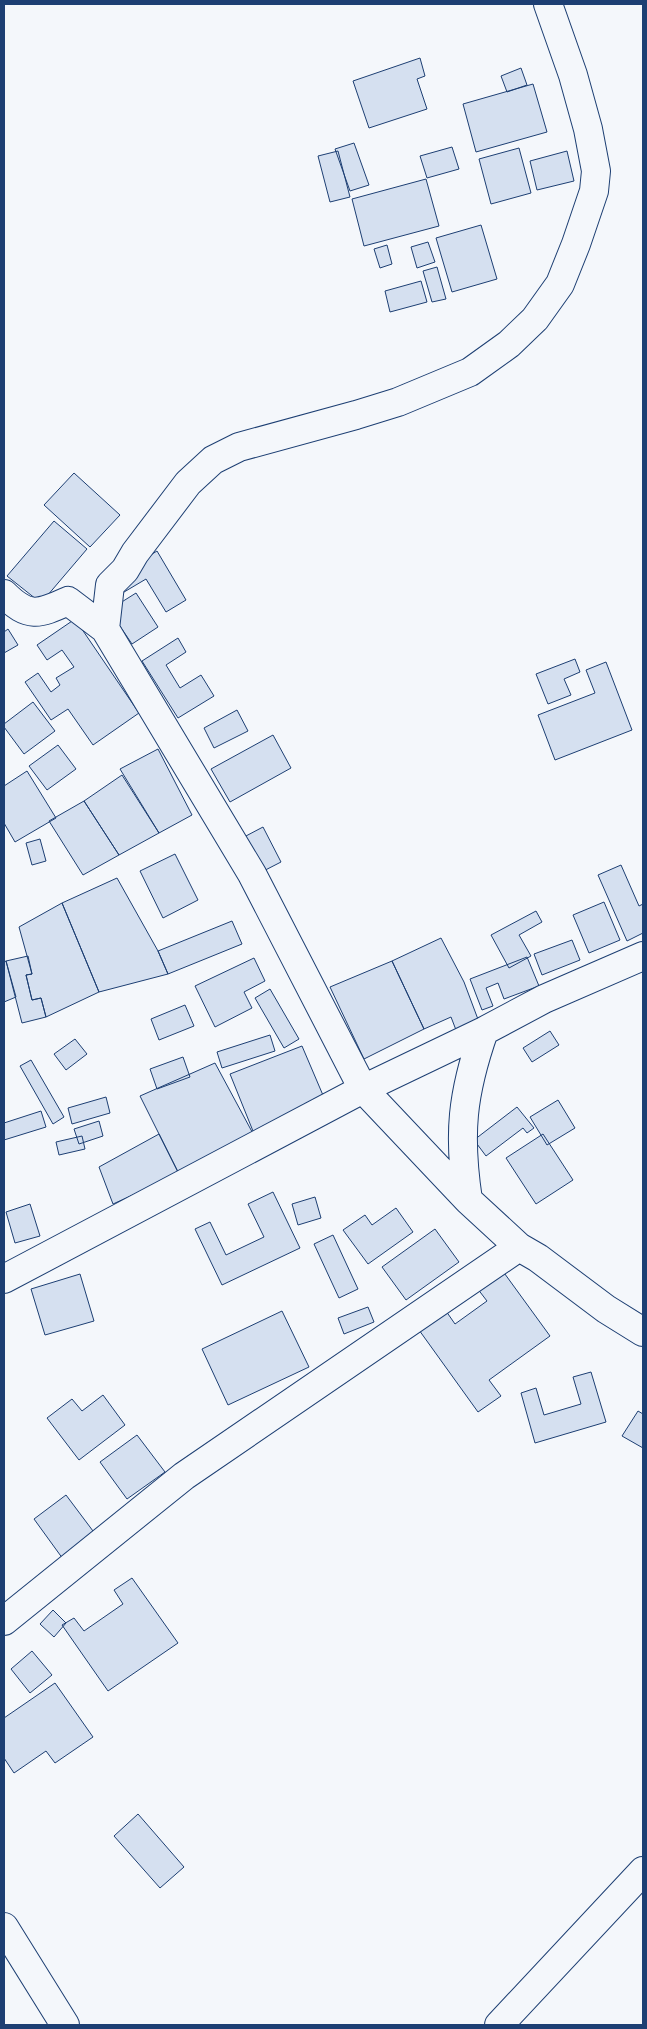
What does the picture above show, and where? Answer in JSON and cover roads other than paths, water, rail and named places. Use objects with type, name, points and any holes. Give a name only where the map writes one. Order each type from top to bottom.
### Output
[{"type":"street","points":[[105,629],[110,585],[125,570],[135,553],[188,483],[213,460],[239,446],[398,402],[470,372],[509,344],[536,319],[560,284],[594,191],[596,171],[581,102],[548,4]]},
{"type":"street","points":[[4,594],[29,612],[42,612],[68,601],[105,629],[252,874],[363,1089],[468,1200],[520,1247],[538,1258],[606,1309],[643,1332]]},
{"type":"street","points":[[4,1279],[363,1089],[484,1031],[544,999],[643,956]]},
{"type":"street","points":[[468,1200],[462,1166],[465,1097],[484,1031]]},
{"type":"street","points":[[4,1621],[184,1476],[520,1247]]},
{"type":"street","points":[[499,2025],[643,1871]]},
{"type":"street","points":[[4,1927],[65,2025]]}]
